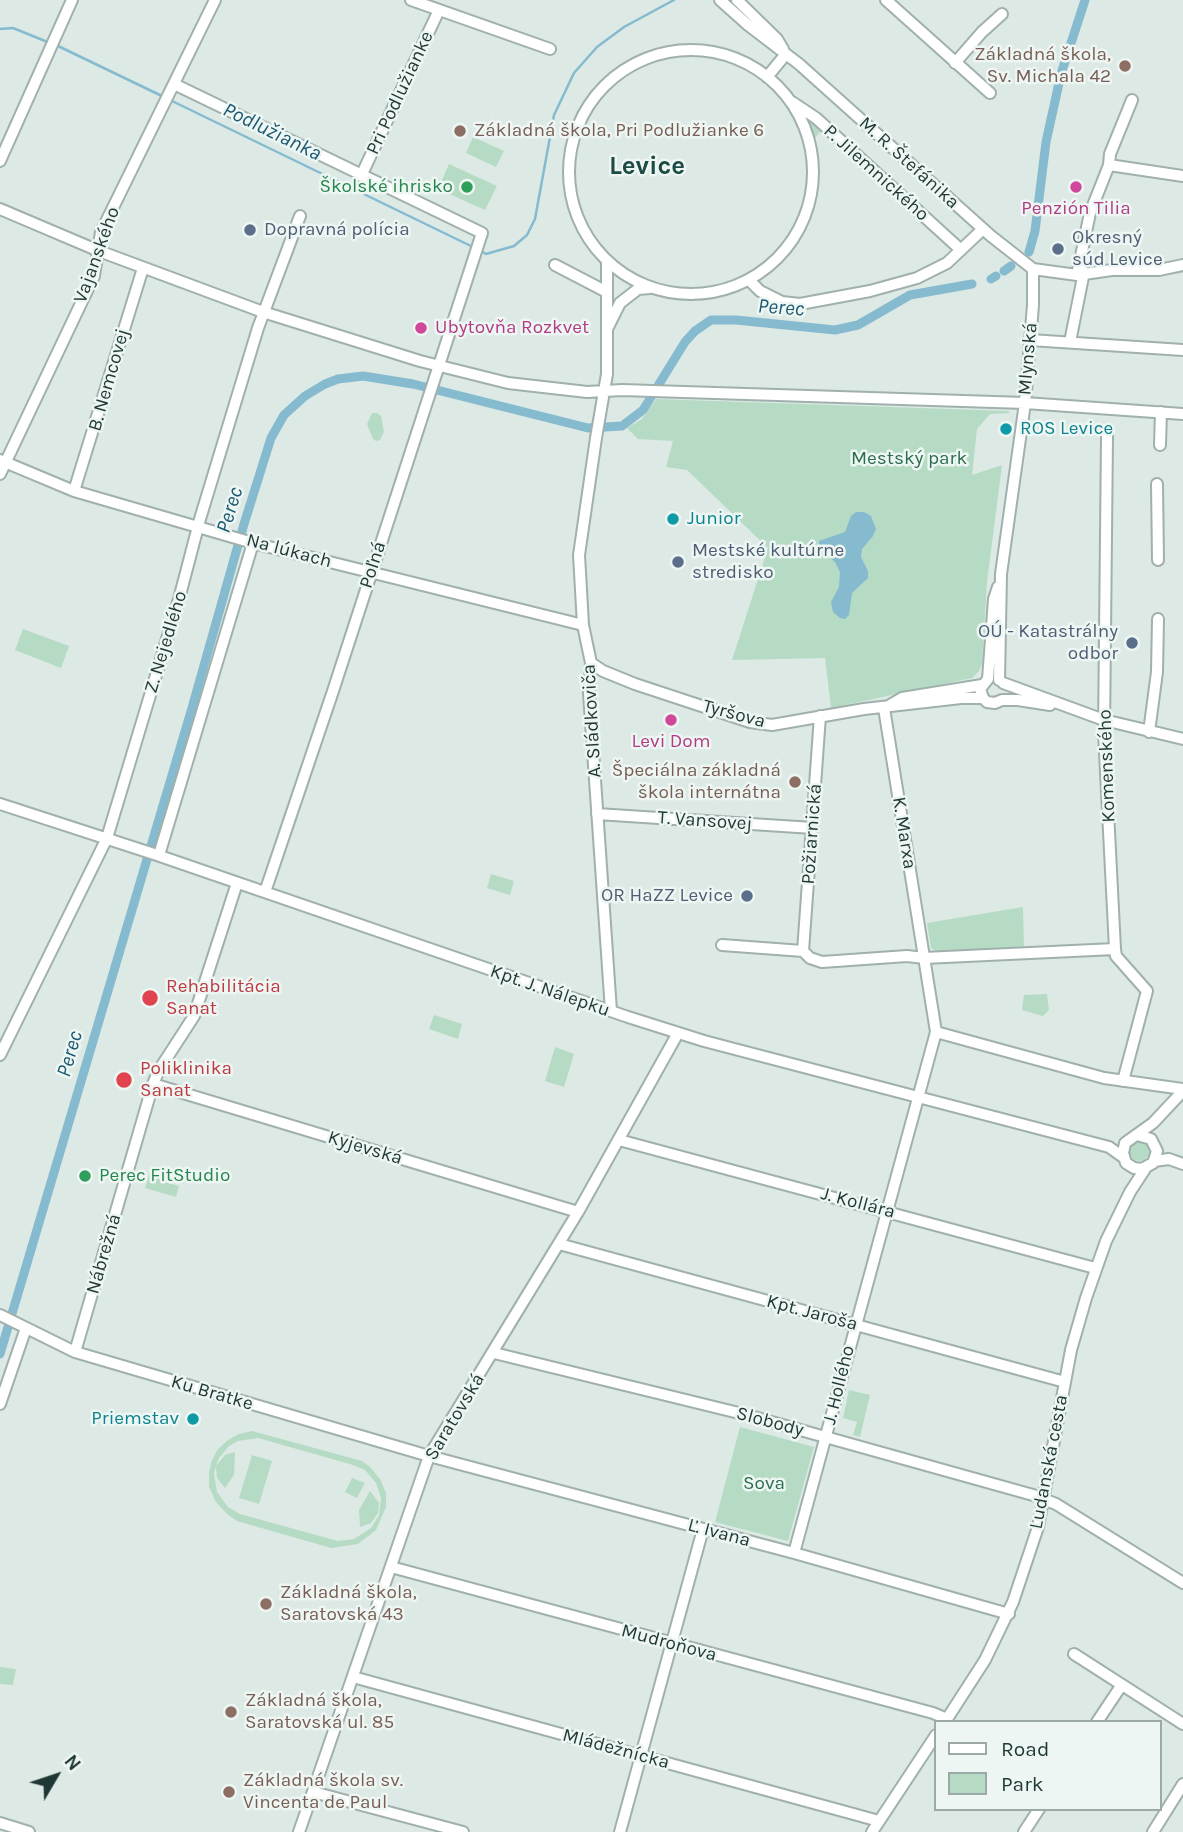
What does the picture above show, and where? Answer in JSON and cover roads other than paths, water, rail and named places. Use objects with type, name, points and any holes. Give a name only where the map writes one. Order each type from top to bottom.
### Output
[{"type":"street","points":[[0,161],[72,0]]},
{"type":"street","name":"Vajanského","points":[[0,474],[3,461],[94,276],[101,232],[215,0]]},
{"type":"street","points":[[411,0],[550,49]]},
{"type":"street","name":"M. R. Štefánika","points":[[722,0],[743,2],[777,39],[786,54]]},
{"type":"street","name":"M. R. Štefánika","points":[[722,0],[1033,270]]},
{"type":"street","points":[[886,0],[990,93]]},
{"type":"street","points":[[743,2],[748,25]]},
{"type":"street","name":"Pri Podlužianke","points":[[360,176],[439,10]]},
{"type":"street","points":[[955,63],[1002,14]]},
{"type":"street","points":[[686,49],[724,53],[749,64],[789,100],[805,129],[811,151],[812,170],[809,194],[798,229],[769,266],[749,280],[716,293],[692,296],[670,294],[650,288],[607,262],[580,223],[573,202],[568,170],[575,132],[592,100],[622,70],[645,58],[686,49]]},
{"type":"street","points":[[766,77],[786,54]]},
{"type":"street","name":"Pri Podlužianke","points":[[172,87],[482,233],[481,238]]},
{"type":"street","name":"P. Jilemnického","points":[[789,100],[816,118],[961,250]]},
{"type":"street","points":[[1070,342],[1090,213],[1132,100]]},
{"type":"street","points":[[1109,165],[1183,176]]},
{"type":"street","points":[[0,209],[99,251],[264,312],[438,366],[508,383],[582,391],[1025,402],[1183,414]]},
{"type":"street","name":"Z. Nejedlého","points":[[0,1055],[107,838],[264,312],[300,216]]},
{"type":"street","points":[[749,280],[771,297],[782,302],[800,304],[888,287],[917,278],[947,263],[983,229]]},
{"type":"street","name":"Poľná","points":[[265,892],[481,238]]},
{"type":"street","name":"A. Sládkoviča","points":[[607,262],[607,374],[579,555],[583,621],[591,663],[589,683],[611,1011]]},
{"type":"street","points":[[555,265],[606,291]]},
{"type":"street","points":[[1033,270],[1081,274],[1112,270],[1159,271],[1183,265]]},
{"type":"street","name":"B. Nemcovej","points":[[74,491],[144,268]]},
{"type":"street","name":"Mlynská","points":[[993,682],[1001,574],[1025,402],[1033,270]]},
{"type":"street","points":[[606,332],[620,303],[638,289],[650,288]]},
{"type":"street","points":[[1030,340],[1183,350]]},
{"type":"street","points":[[1160,444],[1161,412]]},
{"type":"street","name":"Komenského","points":[[1107,436],[1104,720],[1115,949]]},
{"type":"street","name":"Na lúkach","points":[[3,461],[74,491],[251,542],[370,573],[583,621]]},
{"type":"street","points":[[1157,484],[1158,560]]},
{"type":"street","points":[[152,853],[251,542]]},
{"type":"street","points":[[1149,732],[1157,672],[1157,618]]},
{"type":"street","name":"Tyršova","points":[[591,663],[635,684],[750,722],[772,725],[820,716],[961,698],[983,698],[991,703],[1002,700]]},
{"type":"street","points":[[993,682],[1006,689],[1002,700],[1063,706]]},
{"type":"street","points":[[983,698],[993,682]]},
{"type":"street","points":[[993,682],[1104,720],[1183,739]]},
{"type":"street","name":"Tyršova","points":[[884,708],[902,698],[993,682]]},
{"type":"street","name":"K. Marxa","points":[[884,708],[936,1032],[918,1096]]},
{"type":"street","name":"Požiarnická","points":[[803,951],[820,716]]},
{"type":"street","name":"Kpt. J. Nálepku","points":[[0,804],[152,853],[678,1033],[1109,1147],[1123,1157]]},
{"type":"street","name":"T. Vansovej","points":[[597,814],[813,828]]},
{"type":"street","name":"Nábrežná","points":[[75,1352],[153,1084],[194,1016],[237,883]]},
{"type":"street","points":[[722,946],[803,951],[810,958],[822,962],[908,956],[924,958],[1115,949],[1116,956],[1147,992],[1123,1081]]},
{"type":"street","points":[[936,1032],[1101,1078],[1183,1090]]},
{"type":"street","name":"Saratovská","points":[[299,1832],[429,1456],[578,1212],[678,1033]]},
{"type":"street","name":"Kyjevská","points":[[153,1084],[578,1212]]},
{"type":"street","points":[[1169,1159],[1131,1167],[1123,1157],[1125,1143],[1153,1123],[1183,1090]]},
{"type":"street","name":"J. Hollého","points":[[794,1553],[918,1096]]},
{"type":"street","points":[[1150,1165],[1155,1144],[1153,1123]]},
{"type":"street","points":[[1137,1135],[1146,1136],[1169,1159],[1183,1164]]},
{"type":"street","name":"J. Kollára","points":[[619,1140],[1095,1268]]},
{"type":"street","name":"Kpt. J. Nálepku","points":[[1109,1147],[1125,1143]]},
{"type":"street","name":"Ludanská cesta","points":[[947,1720],[985,1660],[1009,1614],[1031,1552],[1044,1499],[1076,1331],[1095,1268],[1130,1192],[1150,1165]]},
{"type":"street","name":"Ludanská cesta","points":[[1130,1192],[1131,1167]]},
{"type":"street","name":"Kpt. Jaroša","points":[[559,1244],[1065,1382]]},
{"type":"street","points":[[0,1404],[12,1321]]},
{"type":"street","name":"Ku Bratke","points":[[12,1321],[75,1352],[429,1456]]},
{"type":"street","name":"Slobody","points":[[494,1353],[826,1437],[1044,1499],[1062,1507],[1183,1583]]},
{"type":"street","name":"Ľ. Ivana","points":[[429,1456],[794,1553],[1009,1614]]},
{"type":"street","points":[[620,1832],[703,1529]]},
{"type":"street","name":"Mudroňova","points":[[391,1567],[933,1713],[944,1720]]},
{"type":"street","points":[[1074,1654],[1183,1724]]},
{"type":"street","name":"Mládežnícka","points":[[353,1676],[879,1821]]},
{"type":"street","points":[[1098,1720],[1121,1686]]},
{"type":"street","points":[[872,1832],[934,1738]]},
{"type":"street","points":[[1153,1832],[1183,1784]]},
{"type":"street","points":[[313,1792],[463,1832]]},
{"type":"street","points":[[1024,1832],[1038,1811]]},
{"type":"street","points":[[0,1823],[27,1832]]},
{"type":"water","points":[[856,512],[871,516],[876,529],[862,549],[861,557],[868,571],[868,578],[852,593],[849,615],[845,619],[833,612],[831,602],[839,587],[840,572],[835,562],[819,549],[819,541],[845,532],[851,516]]},
{"type":"waterway","name":"Podlužianka","points":[[481,251],[486,254],[514,246],[527,235],[535,219],[554,115],[574,73],[597,47],[624,27],[674,0]]},
{"type":"waterway","name":"Perec","points":[[1029,252],[1035,231],[1046,142],[1061,74],[1085,0]]},
{"type":"waterway","name":"Podlužianka","points":[[0,29],[13,28],[50,43]]},
{"type":"waterway","name":"Podlužianka","points":[[56,45],[164,97]]},
{"type":"waterway","name":"Podlužianka","points":[[170,100],[475,248]]},
{"type":"waterway","name":"Perec","points":[[1004,271],[1011,266]]},
{"type":"waterway","name":"Perec","points":[[991,279],[996,276]]},
{"type":"waterway","name":"Perec","points":[[0,1354],[244,524],[271,438],[284,415],[305,396],[325,384],[338,379],[363,376],[413,384],[588,428],[622,426],[643,410],[685,342],[711,320],[835,330],[858,325],[910,295],[972,284]]},
{"type":"place","name":"Základná škola, Sv. Michala 42","points":[[1125,66]]},
{"type":"place","name":"Základná škola, Pri Podlužianke 6","points":[[460,131]]},
{"type":"place","name":"Školské ihrisko","points":[[467,187]]},
{"type":"place","name":"Penzión Tilia","points":[[1076,187]]},
{"type":"place","name":"Dopravná polícia","points":[[250,230]]},
{"type":"place","name":"Okresný súd Levice","points":[[1058,249]]},
{"type":"place","name":"Ubytovňa Rozkvet","points":[[421,328]]},
{"type":"place","name":"ROS Levice","points":[[1006,429]]},
{"type":"place","name":"Junior","points":[[673,519]]},
{"type":"place","name":"Mestské kultúrne stredisko","points":[[678,562]]},
{"type":"place","name":"OÚ - Katastrálny odbor","points":[[1132,643]]},
{"type":"place","name":"Levi Dom","points":[[671,720]]},
{"type":"place","name":"Špeciálna základná škola internátna","points":[[795,782]]},
{"type":"place","name":"OR HaZZ Levice","points":[[747,896]]},
{"type":"place","name":"Rehabilitácia Sanat","points":[[150,998]]},
{"type":"place","name":"Poliklinika Sanat","points":[[124,1080]]},
{"type":"place","name":"Perec FitStudio","points":[[85,1176]]},
{"type":"place","name":"Priemstav","points":[[193,1419]]},
{"type":"place","name":"Základná škola, Saratovská 43","points":[[266,1604]]},
{"type":"place","name":"Základná škola, Saratovská ul. 85","points":[[231,1712]]},
{"type":"place","name":"Základná škola sv. Vincenta de Paul","points":[[229,1792]]},
{"type":"district","name":"Levice","points":[[647,167]]},
{"type":"park label","name":"Mestský park","points":[[909,459]]},
{"type":"park label","name":"Sova","points":[[764,1484]]}]
